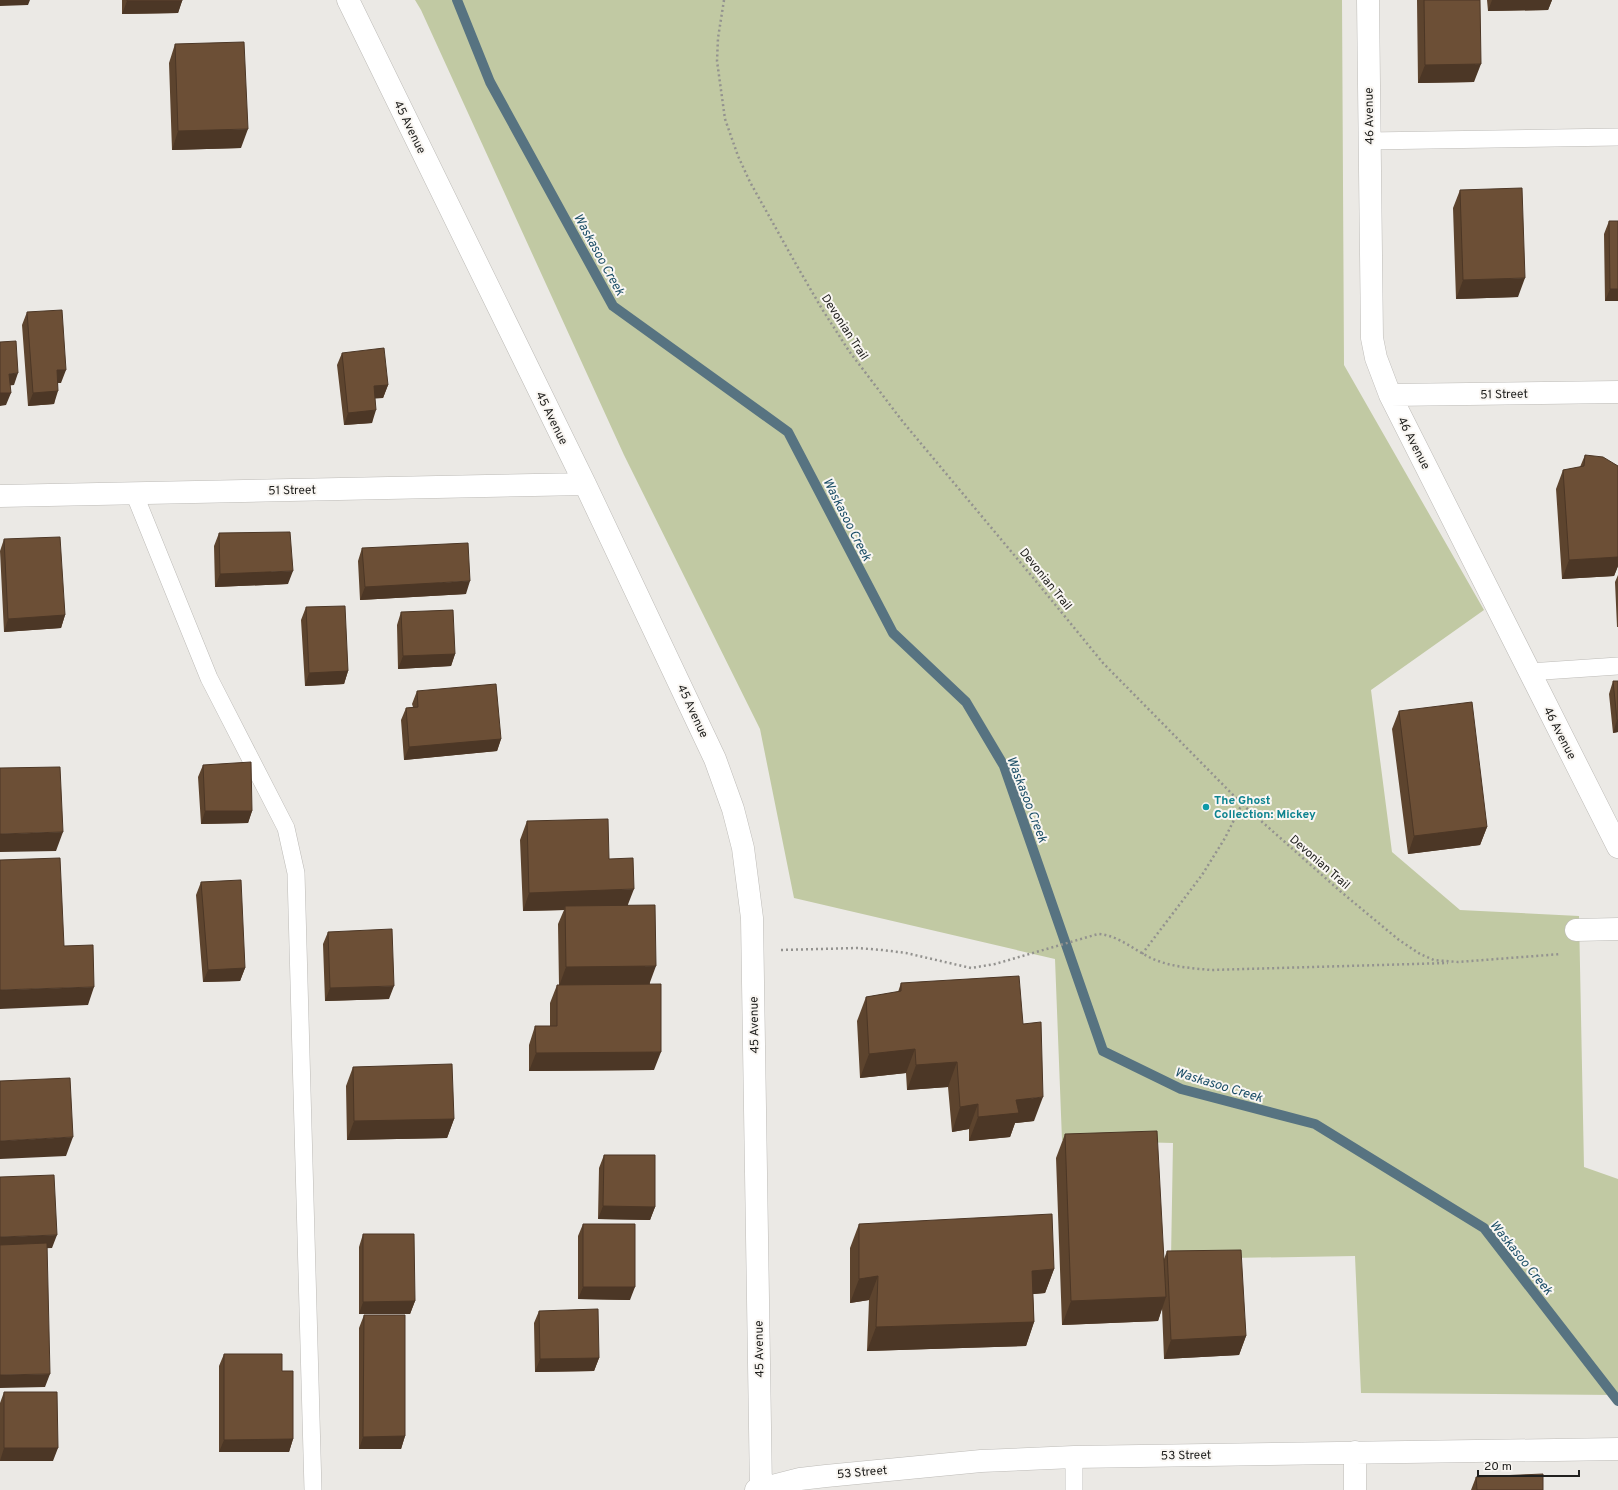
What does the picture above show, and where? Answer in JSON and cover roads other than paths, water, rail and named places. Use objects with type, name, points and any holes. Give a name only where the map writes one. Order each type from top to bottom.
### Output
[{"type":"street","name":"45 Avenue","points":[[348,0],[585,484],[697,718],[718,766],[733,809],[743,848],[752,918],[759,1490]]},
{"type":"street","name":"46 Avenue","points":[[1368,0],[1372,338],[1376,358],[1390,395],[1618,847]]},
{"type":"street","name":"51 Street","points":[[1390,395],[1618,392]]},
{"type":"street","name":"51 Street","points":[[0,496],[585,484]]},
{"type":"street","points":[[1576,930],[1618,929]]},
{"type":"street","name":"53 Street","points":[[759,1490],[800,1479],[981,1461],[1074,1457],[1354,1452],[1512,1452],[1618,1449]]},
{"type":"street","points":[[1354,1452],[1355,1490]]},
{"type":"lane","points":[[1369,141],[1618,137]]},
{"type":"lane","points":[[134,493],[209,678],[286,828],[296,873],[313,1490]]},
{"type":"lane","points":[[1529,672],[1618,666]]},
{"type":"lane","points":[[1074,1457],[1074,1490]]},
{"type":"waterway","name":"Waskasoo Creek","points":[[457,0],[490,82],[613,306],[788,432],[893,633],[966,702],[1004,766],[1103,1051],[1181,1089],[1315,1124],[1484,1228],[1618,1401]]},
{"type":"place","name":"The Ghost Collection: Mickey","points":[[1206,807]]}]
